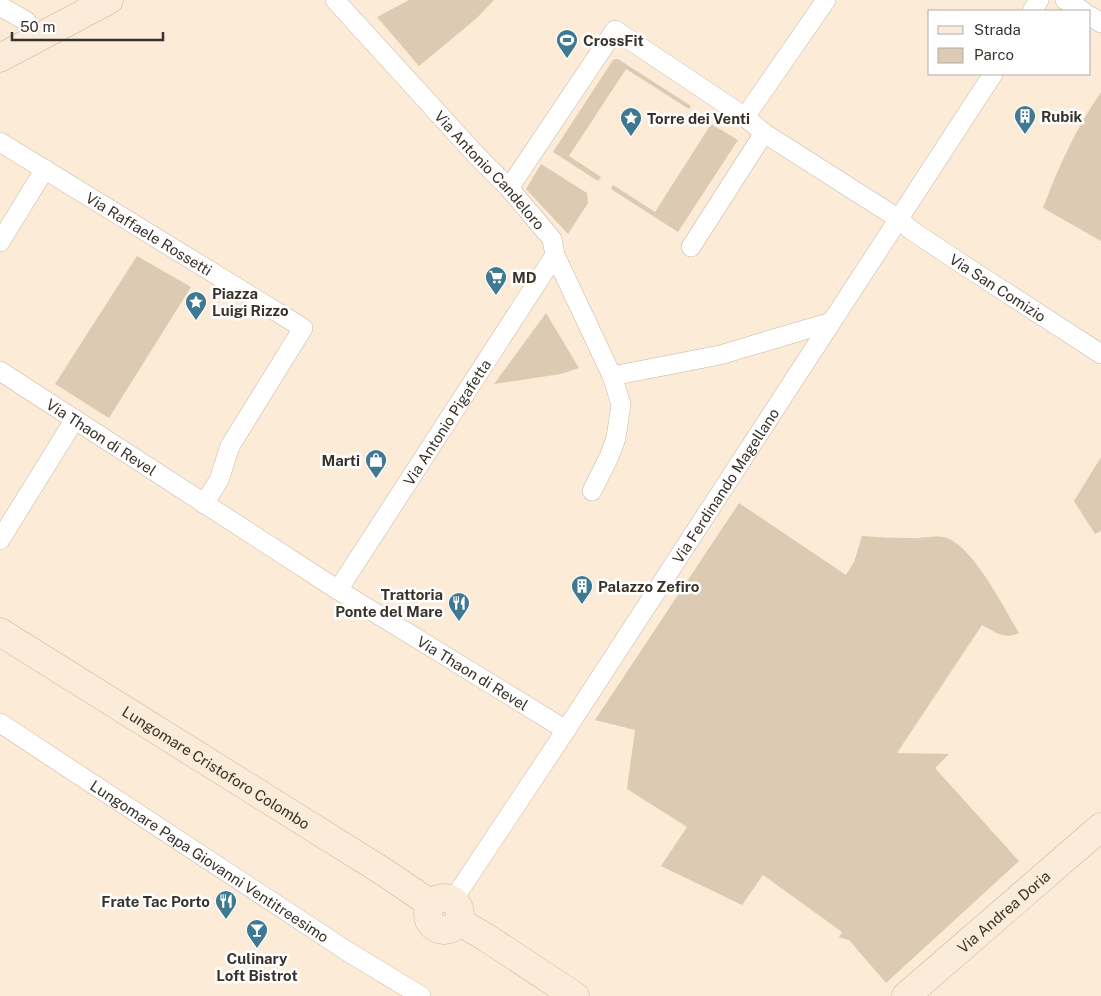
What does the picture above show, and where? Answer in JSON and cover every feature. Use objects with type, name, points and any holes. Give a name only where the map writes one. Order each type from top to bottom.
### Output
[{"type":"street","points":[[0,58],[109,0]]},
{"type":"street","name":"Via Antonio Candeloro","points":[[335,0],[477,156],[509,188],[552,239],[555,255],[609,370],[621,404],[616,438],[592,491]]},
{"type":"street","points":[[745,117],[826,0]]},
{"type":"street","points":[[1065,0],[1081,10]]},
{"type":"street","points":[[0,6],[26,21],[38,38]]},
{"type":"street","points":[[509,188],[615,30],[745,117],[764,133],[898,219]]},
{"type":"street","name":"Via Ferdinando Magellano","points":[[447,908],[566,730],[992,75]]},
{"type":"street","points":[[690,246],[764,133]]},
{"type":"street","name":"Via Raffaele Rossetti","points":[[0,142],[303,328],[230,446],[219,480],[204,504]]},
{"type":"street","points":[[0,242],[45,170]]},
{"type":"street","name":"Via San Comizio","points":[[898,219],[956,260],[1096,351]]},
{"type":"street","name":"Via Antonio Pigafetta","points":[[338,590],[555,255]]},
{"type":"street","points":[[609,370],[720,355],[831,322]]},
{"type":"street","name":"Via Thaon di Revel","points":[[0,371],[338,590],[566,730]]},
{"type":"street","points":[[0,540],[75,419]]},
{"type":"street","name":"Lungomare Cristoforo Colombo","points":[[0,632],[384,872],[447,908],[487,938],[575,996]]},
{"type":"street","name":"Lungomare Papa Giovanni Ventitreesimo","points":[[0,723],[350,952],[421,996]]},
{"type":"street","name":"Via Andrea Doria","points":[[906,996],[1101,828]]},
{"type":"green space","points":[[409,0],[494,0],[477,18],[419,66],[377,17]]},
{"type":"green space","points":[[615,59],[618,59],[691,106],[689,109],[626,69],[569,156],[601,177],[598,181],[553,152]]},
{"type":"green space","points":[[1101,92],[1101,241],[1043,208],[1068,148]]},
{"type":"green space","points":[[711,124],[738,140],[678,232],[611,189],[613,185],[655,212]]},
{"type":"green space","points":[[541,164],[587,193],[588,203],[568,234],[526,189]]},
{"type":"green space","points":[[137,256],[191,287],[109,418],[55,384]]},
{"type":"green space","points":[[546,313],[579,368],[561,374],[494,384]]},
{"type":"green space","points":[[1101,457],[1101,531],[1095,534],[1074,501]]},
{"type":"green space","points":[[739,503],[846,575],[854,562],[862,536],[914,538],[938,536],[947,538],[957,544],[978,566],[1019,633],[1009,636],[1004,635],[982,625],[897,753],[949,754],[935,768],[1019,861],[886,983],[849,940],[839,937],[842,932],[763,875],[742,905],[661,866],[687,827],[627,789],[635,730],[595,720]]},
{"type":"place","name":"CrossFit","points":[[567,59]]},
{"type":"place","name":"Rubik","points":[[1025,135]]},
{"type":"place","name":"Torre dei Venti","points":[[631,137]]},
{"type":"place","name":"MD","points":[[496,296]]},
{"type":"place","name":"Piazza Luigi Rizzo","points":[[196,321]]},
{"type":"place","name":"Marti","points":[[376,479]]},
{"type":"place","name":"Palazzo Zefiro","points":[[582,605]]},
{"type":"place","name":"Trattoria Ponte del Mare","points":[[459,622]]},
{"type":"place","name":"Frate Tac Porto","points":[[226,920]]},
{"type":"place","name":"Culinary Loft Bistrot","points":[[257,949]]}]
